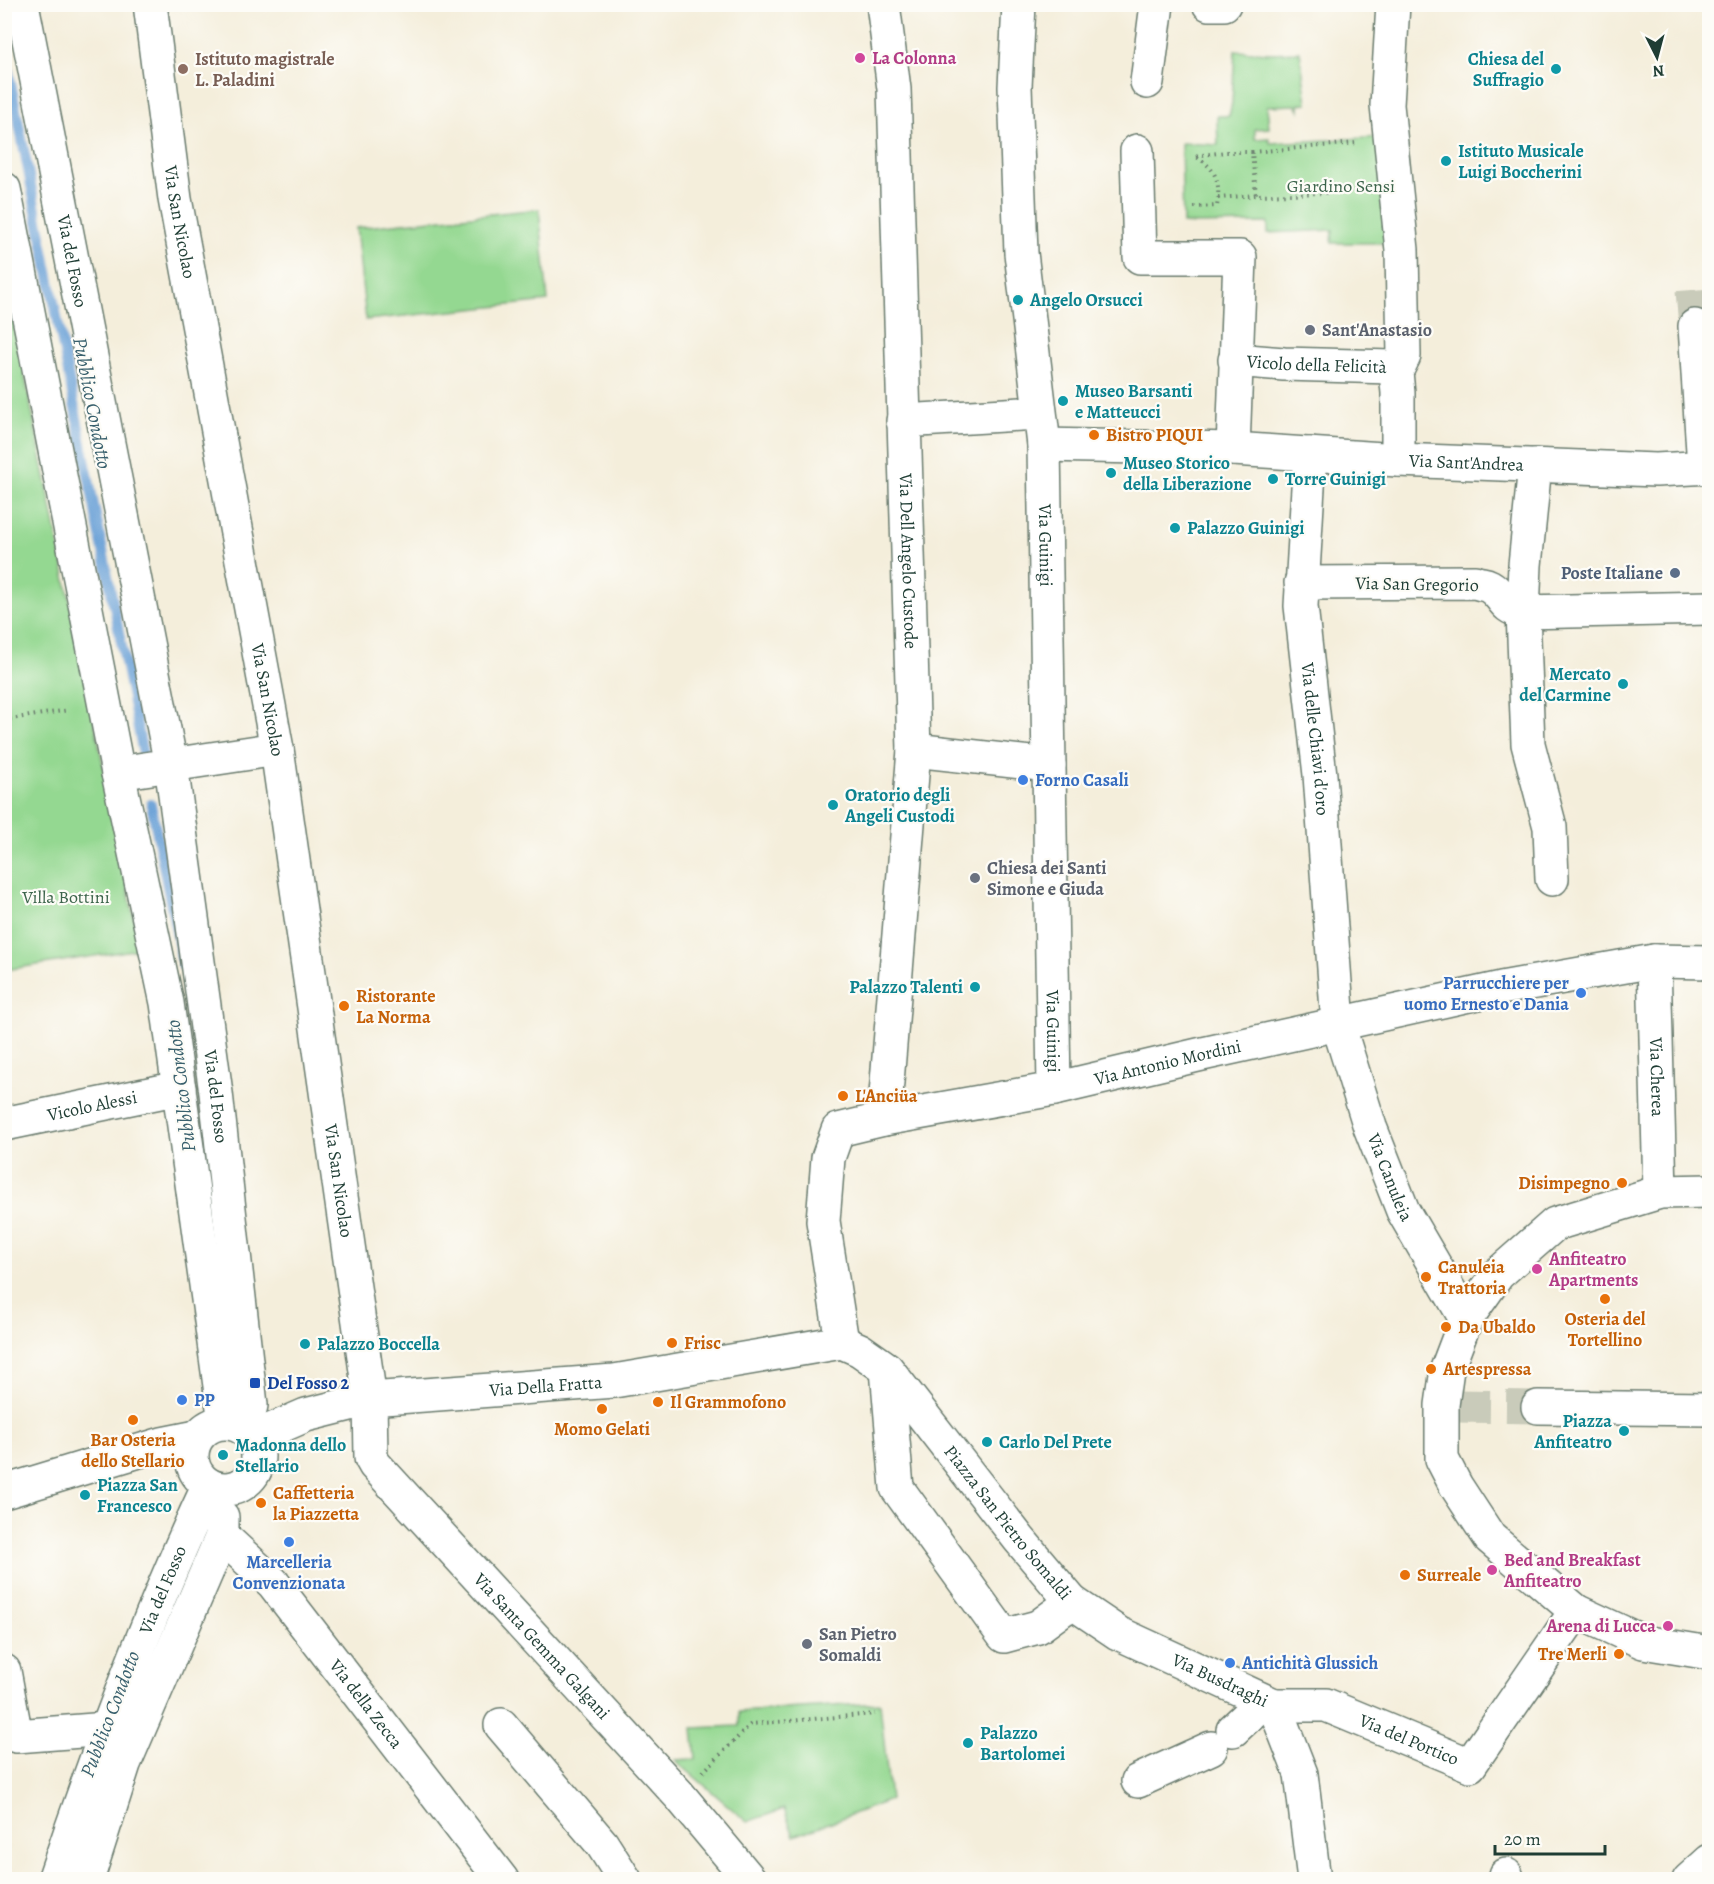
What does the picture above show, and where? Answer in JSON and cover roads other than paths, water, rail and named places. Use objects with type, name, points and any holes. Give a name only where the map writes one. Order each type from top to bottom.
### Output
[{"type":"street","name":"Via del Fosso","points":[[22,4],[171,765],[216,1093],[251,1405],[230,1432]]},
{"type":"street","name":"Via San Nicolao","points":[[150,4],[175,199],[277,748],[369,1399]]},
{"type":"street","name":"Via Dell Angelo Custode","points":[[883,4],[894,89],[914,750],[884,1119]]},
{"type":"street","name":"Via Guinigi","points":[[1019,4],[1014,87],[1021,253],[1041,429],[1054,1089]]},
{"type":"street","points":[[1147,82],[1156,4]]},
{"type":"street","points":[[1209,4],[1224,4]]},
{"type":"street","points":[[1393,4],[1387,105],[1402,250],[1398,460]]},
{"type":"street","name":"Vicolo della Felicità","points":[[1137,151],[1140,257],[1240,257],[1233,449]]},
{"type":"street","name":"Via del Fosso","points":[[4,189],[118,773],[167,1003],[230,1432]]},
{"type":"street","points":[[1695,326],[1707,467]]},
{"type":"street","name":"Vicolo della Felicità","points":[[1235,360],[1391,367],[1400,364]]},
{"type":"street","name":"Via Sant'Andrea","points":[[903,421],[1041,429],[1233,449],[1398,460],[1656,470],[1707,467]]},
{"type":"street","name":"Via delle Chiavi d'oro","points":[[1310,454],[1301,606],[1320,775],[1338,1024]]},
{"type":"street","points":[[1535,465],[1522,612],[1528,744],[1550,827],[1552,879]]},
{"type":"street","name":"Via San Gregorio","points":[[1301,583],[1474,582],[1488,586],[1510,609],[1522,612]]},
{"type":"street","points":[[1522,612],[1710,608]]},
{"type":"street","name":"Via San Nicolao","points":[[171,765],[277,748]]},
{"type":"street","points":[[914,750],[1049,765]]},
{"type":"street","points":[[118,773],[171,765]]},
{"type":"street","name":"Via Antonio Mordini","points":[[842,1342],[823,1221],[828,1158],[838,1130],[884,1119],[1054,1089],[1501,988],[1654,961],[1710,962]]},
{"type":"street","name":"Via Cherea","points":[[1654,961],[1660,1192]]},
{"type":"street","name":"Via Canuleia","points":[[1338,1024],[1370,1127],[1403,1211],[1466,1319]]},
{"type":"street","name":"Vicolo Alessi","points":[[4,1124],[179,1088]]},
{"type":"street","points":[[1710,1191],[1660,1192],[1555,1224],[1498,1274],[1466,1319],[1447,1370],[1450,1405],[1443,1459],[1456,1486],[1490,1538],[1576,1611],[1643,1642],[1710,1653]]},
{"type":"street","name":"Via Della Fratta","points":[[230,1432],[369,1399],[614,1381],[842,1342]]},
{"type":"street","name":"Piazza San Pietro Somaldi","points":[[842,1342],[860,1350],[887,1369],[1019,1539],[1072,1602],[1038,1627],[1004,1636],[897,1488],[887,1369]]},
{"type":"street","name":"Via Santa Gemma Galgani","points":[[369,1399],[371,1458],[375,1465],[679,1795],[750,1880]]},
{"type":"street","points":[[1538,1407],[1710,1409]]},
{"type":"street","points":[[4,1492],[162,1444],[230,1432],[257,1448],[258,1458],[256,1469],[250,1478],[242,1485],[231,1489],[215,1487],[201,1479],[194,1469],[192,1459],[193,1448],[230,1432]]},
{"type":"street","name":"Via del Fosso","points":[[54,1880],[122,1731],[222,1536],[215,1487]]},
{"type":"street","name":"Via del Fosso","points":[[87,1880],[124,1764],[122,1731],[146,1632],[192,1521],[215,1487]]},
{"type":"street","name":"Via della Zecca","points":[[222,1536],[273,1583],[502,1880]]},
{"type":"street","name":"Via Busdraghi","points":[[1072,1602],[1118,1633],[1269,1703],[1302,1774],[1314,1880]]},
{"type":"street","name":"Via del Portico","points":[[1269,1703],[1326,1706],[1470,1765],[1576,1611]]},
{"type":"street","points":[[4,1671],[16,1736],[122,1731]]},
{"type":"street","points":[[1137,1781],[1222,1739],[1269,1703]]},
{"type":"street","points":[[501,1725],[602,1844],[625,1880]]},
{"type":"street","points":[[1689,1880],[1710,1861]]},
{"type":"waterway","name":"Pubblico Condotto","points":[[4,48],[145,764]]},
{"type":"waterway","name":"Pubblico Condotto","points":[[151,804],[183,966]]},
{"type":"tunnel","points":[[1692,290],[1695,326]]},
{"type":"tunnel","points":[[1457,1406],[1538,1407]]},
{"type":"place","name":"La Colonna","points":[[860,58]]},
{"type":"place","name":"Istituto magistrale L. Paladini","points":[[183,69]]},
{"type":"place","name":"Chiesa del Suffragio","points":[[1556,69]]},
{"type":"place","name":"Istituto Musicale Luigi Boccherini","points":[[1446,161]]},
{"type":"place","name":"Angelo Orsucci","points":[[1018,300]]},
{"type":"place","name":"Sant'Anastasio","points":[[1310,330]]},
{"type":"place","name":"Museo Barsanti e Matteucci","points":[[1063,401]]},
{"type":"place","name":"Bistro PIQUI","points":[[1094,435]]},
{"type":"place","name":"Museo Storico della Liberazione","points":[[1111,473]]},
{"type":"place","name":"Torre Guinigi","points":[[1273,479]]},
{"type":"place","name":"Palazzo Guinigi","points":[[1175,528]]},
{"type":"place","name":"Poste Italiane","points":[[1675,573]]},
{"type":"place","name":"Mercato del Carmine","points":[[1623,684]]},
{"type":"place","name":"Forno Casali","points":[[1023,780]]},
{"type":"place","name":"Oratorio degli Angeli Custodi","points":[[833,805]]},
{"type":"place","name":"Chiesa dei Santi Simone e Giuda","points":[[975,878]]},
{"type":"place","name":"Palazzo Talenti","points":[[975,987]]},
{"type":"place","name":"Parrucchiere per uomo Ernesto e Dania","points":[[1581,993]]},
{"type":"place","name":"Ristorante La Norma","points":[[344,1006]]},
{"type":"place","name":"L'Anciüa","points":[[843,1096]]},
{"type":"place","name":"Disimpegno","points":[[1622,1183]]},
{"type":"place","name":"Anfiteatro Apartments","points":[[1537,1269]]},
{"type":"place","name":"Canuleia Trattoria","points":[[1426,1277]]},
{"type":"place","name":"Osteria del Tortellino","points":[[1605,1299]]},
{"type":"place","name":"Da Ubaldo","points":[[1446,1327]]},
{"type":"place","name":"Frisc","points":[[672,1343]]},
{"type":"place","name":"Palazzo Boccella","points":[[305,1344]]},
{"type":"place","name":"Artespressa","points":[[1431,1369]]},
{"type":"place","name":"Del Fosso 2","points":[[255,1383]]},
{"type":"place","name":"PP","points":[[182,1400]]},
{"type":"place","name":"Il Grammofono","points":[[658,1402]]},
{"type":"place","name":"Momo Gelati","points":[[602,1409]]},
{"type":"place","name":"Bar Osteria dello Stellario","points":[[133,1420]]},
{"type":"place","name":"Piazza Anfiteatro","points":[[1624,1431]]},
{"type":"place","name":"Carlo Del Prete","points":[[987,1442]]},
{"type":"place","name":"Madonna dello Stellario","points":[[223,1455]]},
{"type":"place","name":"Piazza San Francesco","points":[[85,1495]]},
{"type":"place","name":"Caffetteria la Piazzetta","points":[[261,1503]]},
{"type":"place","name":"Marcelleria Convenzionata","points":[[289,1542]]},
{"type":"place","name":"Bed and Breakfast Anfiteatro","points":[[1492,1570]]},
{"type":"place","name":"Surreale","points":[[1405,1575]]},
{"type":"place","name":"Arena di Lucca","points":[[1668,1626]]},
{"type":"place","name":"San Pietro Somaldi","points":[[807,1644]]},
{"type":"place","name":"Tre Merli","points":[[1619,1654]]},
{"type":"place","name":"Antichità Glussich","points":[[1230,1663]]},
{"type":"place","name":"Palazzo Bartolomei","points":[[968,1743]]},
{"type":"park label","name":"Giardino Sensi","points":[[1341,186]]},
{"type":"park label","name":"Villa Bottini","points":[[66,897]]}]
